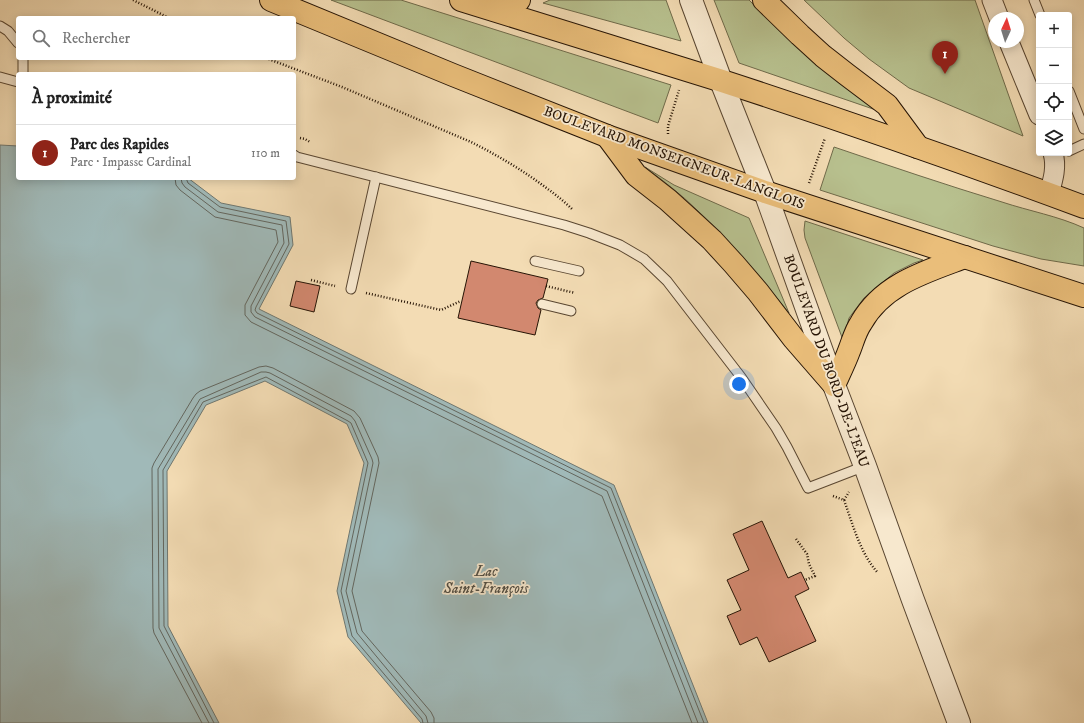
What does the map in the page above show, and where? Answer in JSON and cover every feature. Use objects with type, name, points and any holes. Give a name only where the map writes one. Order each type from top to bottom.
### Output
[{"type":"highway","name":"BOULEVARD MONSEIGNEUR-LANGLOIS","points":[[271,0],[453,76],[607,136],[765,192],[1084,296]]},
{"type":"highway","points":[[461,0],[721,81],[918,147],[1084,207]]},
{"type":"highway","points":[[495,10],[519,0]]},
{"type":"highway","points":[[764,0],[823,56],[887,105],[918,147]]},
{"type":"highway","points":[[607,136],[636,175],[689,218],[734,264],[758,292],[794,339],[834,385],[860,323],[870,309],[880,299],[892,289],[906,281],[965,257]]},
{"type":"street","name":"BOULEVARD DU BORD-DE-L'EAU","points":[[692,0],[721,81],[765,192],[834,385],[959,723]]},
{"type":"street","points":[[992,0],[997,12]]},
{"type":"street","points":[[1011,48],[1036,108]]},
{"type":"street","points":[[1049,194],[1053,181],[1055,160],[1057,156]]},
{"type":"lane","points":[[1034,0],[1039,12]]},
{"type":"lane","points":[[0,26],[8,31],[16,41]]},
{"type":"lane","points":[[23,60],[23,72]]},
{"type":"lane","points":[[0,77],[16,81]]},
{"type":"lane","points":[[1072,100],[1084,130]]},
{"type":"lane","points":[[1072,148],[1084,144]]},
{"type":"lane","points":[[296,156],[576,228],[620,245],[644,259],[667,281],[741,376],[788,447],[808,488],[865,466]]},
{"type":"lane","points":[[351,289],[376,177]]},
{"type":"lane","points":[[535,261],[579,271]]},
{"type":"lane","points":[[542,304],[572,311]]},
{"type":"path","points":[[133,0],[165,16]]},
{"type":"path","points":[[271,60],[349,90],[464,139],[490,152],[532,177],[568,204],[576,213]]},
{"type":"path","points":[[668,126],[679,90]]},
{"type":"path","points":[[809,184],[823,143]]},
{"type":"path","points":[[312,280],[441,310],[462,301]]},
{"type":"path","points":[[546,286],[575,293]]},
{"type":"path","points":[[808,488],[844,500],[863,551],[878,574]]},
{"type":"path","points":[[796,539],[807,554],[809,564],[815,576],[805,580]]},
{"type":"green space","points":[[331,0],[401,0],[671,85],[658,123]]},
{"type":"green space","points":[[550,0],[666,0],[681,41],[543,3]]},
{"type":"green space","points":[[714,0],[749,0],[779,30],[876,110],[739,63]]},
{"type":"green space","points":[[804,0],[975,0],[988,37],[988,48],[992,48],[1023,136],[909,88],[869,59],[844,38]]},
{"type":"green space","points":[[834,147],[960,189],[1064,220],[1084,228],[1084,266],[1041,259],[993,246],[820,190]]},
{"type":"green space","points":[[645,167],[674,185],[749,218],[789,313],[745,260],[710,222],[685,198]]},
{"type":"green space","points":[[805,221],[923,260],[894,273],[864,298],[849,318],[843,340],[805,238]]},
{"type":"water","name":"Lac Saint-François","points":[[0,145],[16,146],[16,180],[191,180],[221,203],[290,217],[293,245],[259,309],[614,485],[708,723],[421,723],[348,637],[337,591],[364,463],[347,424],[265,381],[206,405],[167,471],[168,626],[219,723],[0,723]]},
{"type":"building","points":[[471,261],[548,279],[543,298],[538,300],[536,303],[538,308],[541,310],[535,335],[458,318]]},
{"type":"building","points":[[296,281],[320,286],[314,312],[290,306]]},
{"type":"building","points":[[762,521],[788,578],[801,572],[809,589],[795,596],[816,641],[769,662],[757,637],[740,645],[727,616],[741,610],[727,580],[749,570],[733,534]]},
{"type":"place","name":"Parc des Rapides","points":[[945,74]]}]
